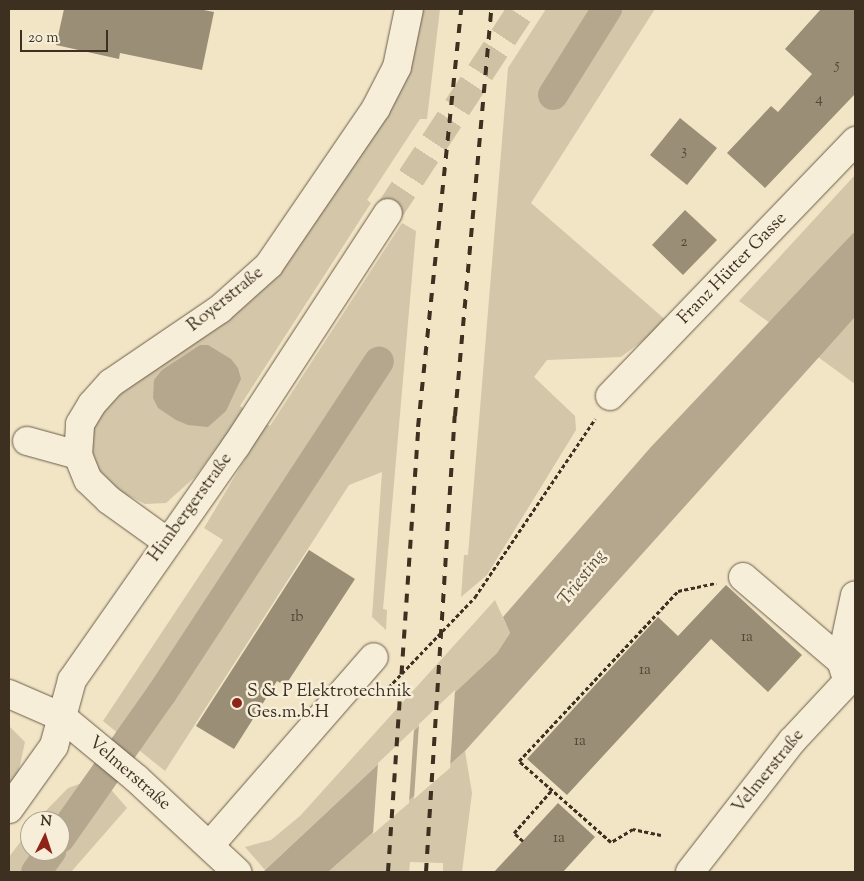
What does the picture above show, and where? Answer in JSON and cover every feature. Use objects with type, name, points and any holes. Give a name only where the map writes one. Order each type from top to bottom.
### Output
[{"type":"street","name":"Royerstraße","points":[[166,541],[109,500],[88,480],[78,456],[80,424],[92,404],[111,383],[220,309],[269,265],[376,108],[396,67],[409,9]]},
{"type":"street","name":"Franz Hütter Gasse","points":[[610,396],[855,141]]},
{"type":"street","name":"Himbergerstraße","points":[[9,809],[54,746],[72,680],[166,541],[236,446],[388,213]]},
{"type":"street","points":[[27,441],[78,456]]},
{"type":"street","points":[[743,577],[848,673]]},
{"type":"street","points":[[848,673],[855,595]]},
{"type":"street","points":[[224,859],[374,657]]},
{"type":"street","name":"Velmerstraße","points":[[690,872],[792,741],[848,673]]},
{"type":"street","name":"Velmerstraße","points":[[9,694],[62,717],[137,779],[224,859]]},
{"type":"path","points":[[379,698],[475,597],[610,396]]},
{"type":"path","points":[[661,835],[633,829],[611,842],[519,761],[559,721],[678,591],[743,577]]},
{"type":"path","points":[[523,841],[514,833],[551,791]]},
{"type":"shaded area","points":[[417,9],[440,9],[427,119],[420,119],[367,200],[371,203],[240,406],[245,410],[195,477],[166,503],[145,504],[121,492],[99,470],[90,444],[91,428],[104,405],[256,293]]},
{"type":"shaded area","points":[[546,9],[655,9],[531,203],[668,322],[621,357],[547,360],[534,377],[575,416],[576,430],[487,575],[461,597],[464,555],[468,555],[508,68]]},
{"type":"shaded area","points":[[855,175],[855,231],[770,323],[739,301]]},
{"type":"shaded area","points":[[402,223],[416,231],[383,609],[387,610],[386,630],[372,617],[382,472],[349,485],[165,771],[103,721],[223,540],[204,528],[266,424],[270,426]]},
{"type":"shaded area","points":[[855,317],[855,384],[818,357]]},
{"type":"shaded area","points":[[495,600],[510,633],[497,653],[265,870],[245,847],[271,840],[300,816]]},
{"type":"shaded area","points":[[9,726],[25,742],[16,783],[9,791]]},
{"type":"shaded area","points":[[465,751],[472,793],[462,872],[443,872],[443,863],[410,862],[409,872],[328,872]]},
{"type":"shaded area","points":[[85,782],[108,786],[127,808],[71,872],[9,872],[9,857],[20,842],[20,861],[70,861],[70,811],[46,811],[68,788]]},
{"type":"water","name":"Triesting","points":[[855,231],[855,317],[465,751],[328,872],[263,872],[497,653],[510,633],[503,617],[650,448]]},
{"type":"water","points":[[200,345],[208,345],[231,359],[238,368],[241,379],[226,411],[208,427],[188,425],[176,420],[158,408],[153,398],[154,380],[162,370]]},
{"type":"pier","points":[[455,690],[450,768],[414,799],[419,724]]},
{"type":"pier","points":[[414,729],[409,803],[373,834],[378,763]]},
{"type":"building","points":[[64,9],[199,9],[214,12],[202,70],[120,53],[119,59],[56,45]]},
{"type":"building","points":[[821,9],[855,9],[855,94],[765,188],[727,153],[771,106],[778,112],[812,74],[785,49]]},
{"type":"building","points":[[680,118],[717,148],[687,185],[650,155]]},
{"type":"building","points":[[685,210],[717,240],[683,275],[652,245]]},
{"type":"building","points":[[309,550],[355,579],[285,686],[277,681],[234,749],[196,726]]},
{"type":"building","points":[[726,585],[802,655],[768,692],[711,639],[567,795],[527,759],[658,617],[678,636]]},
{"type":"building","points":[[558,803],[595,837],[563,872],[494,872]]},
{"type":"waterway","points":[[553,95],[607,9]]},
{"type":"waterway","points":[[70,824],[162,693],[379,362]]},
{"type":"waterway","points":[[36,872],[44,861]]},
{"type":"tunnel","points":[[388,213],[522,9]]},
{"type":"railway","points":[[388,872],[418,427],[461,9]]},
{"type":"railway","points":[[426,872],[455,416],[491,9]]},
{"type":"place","name":"S & P Elektrotechnik Ges.m.b.H","points":[[237,703]]}]
